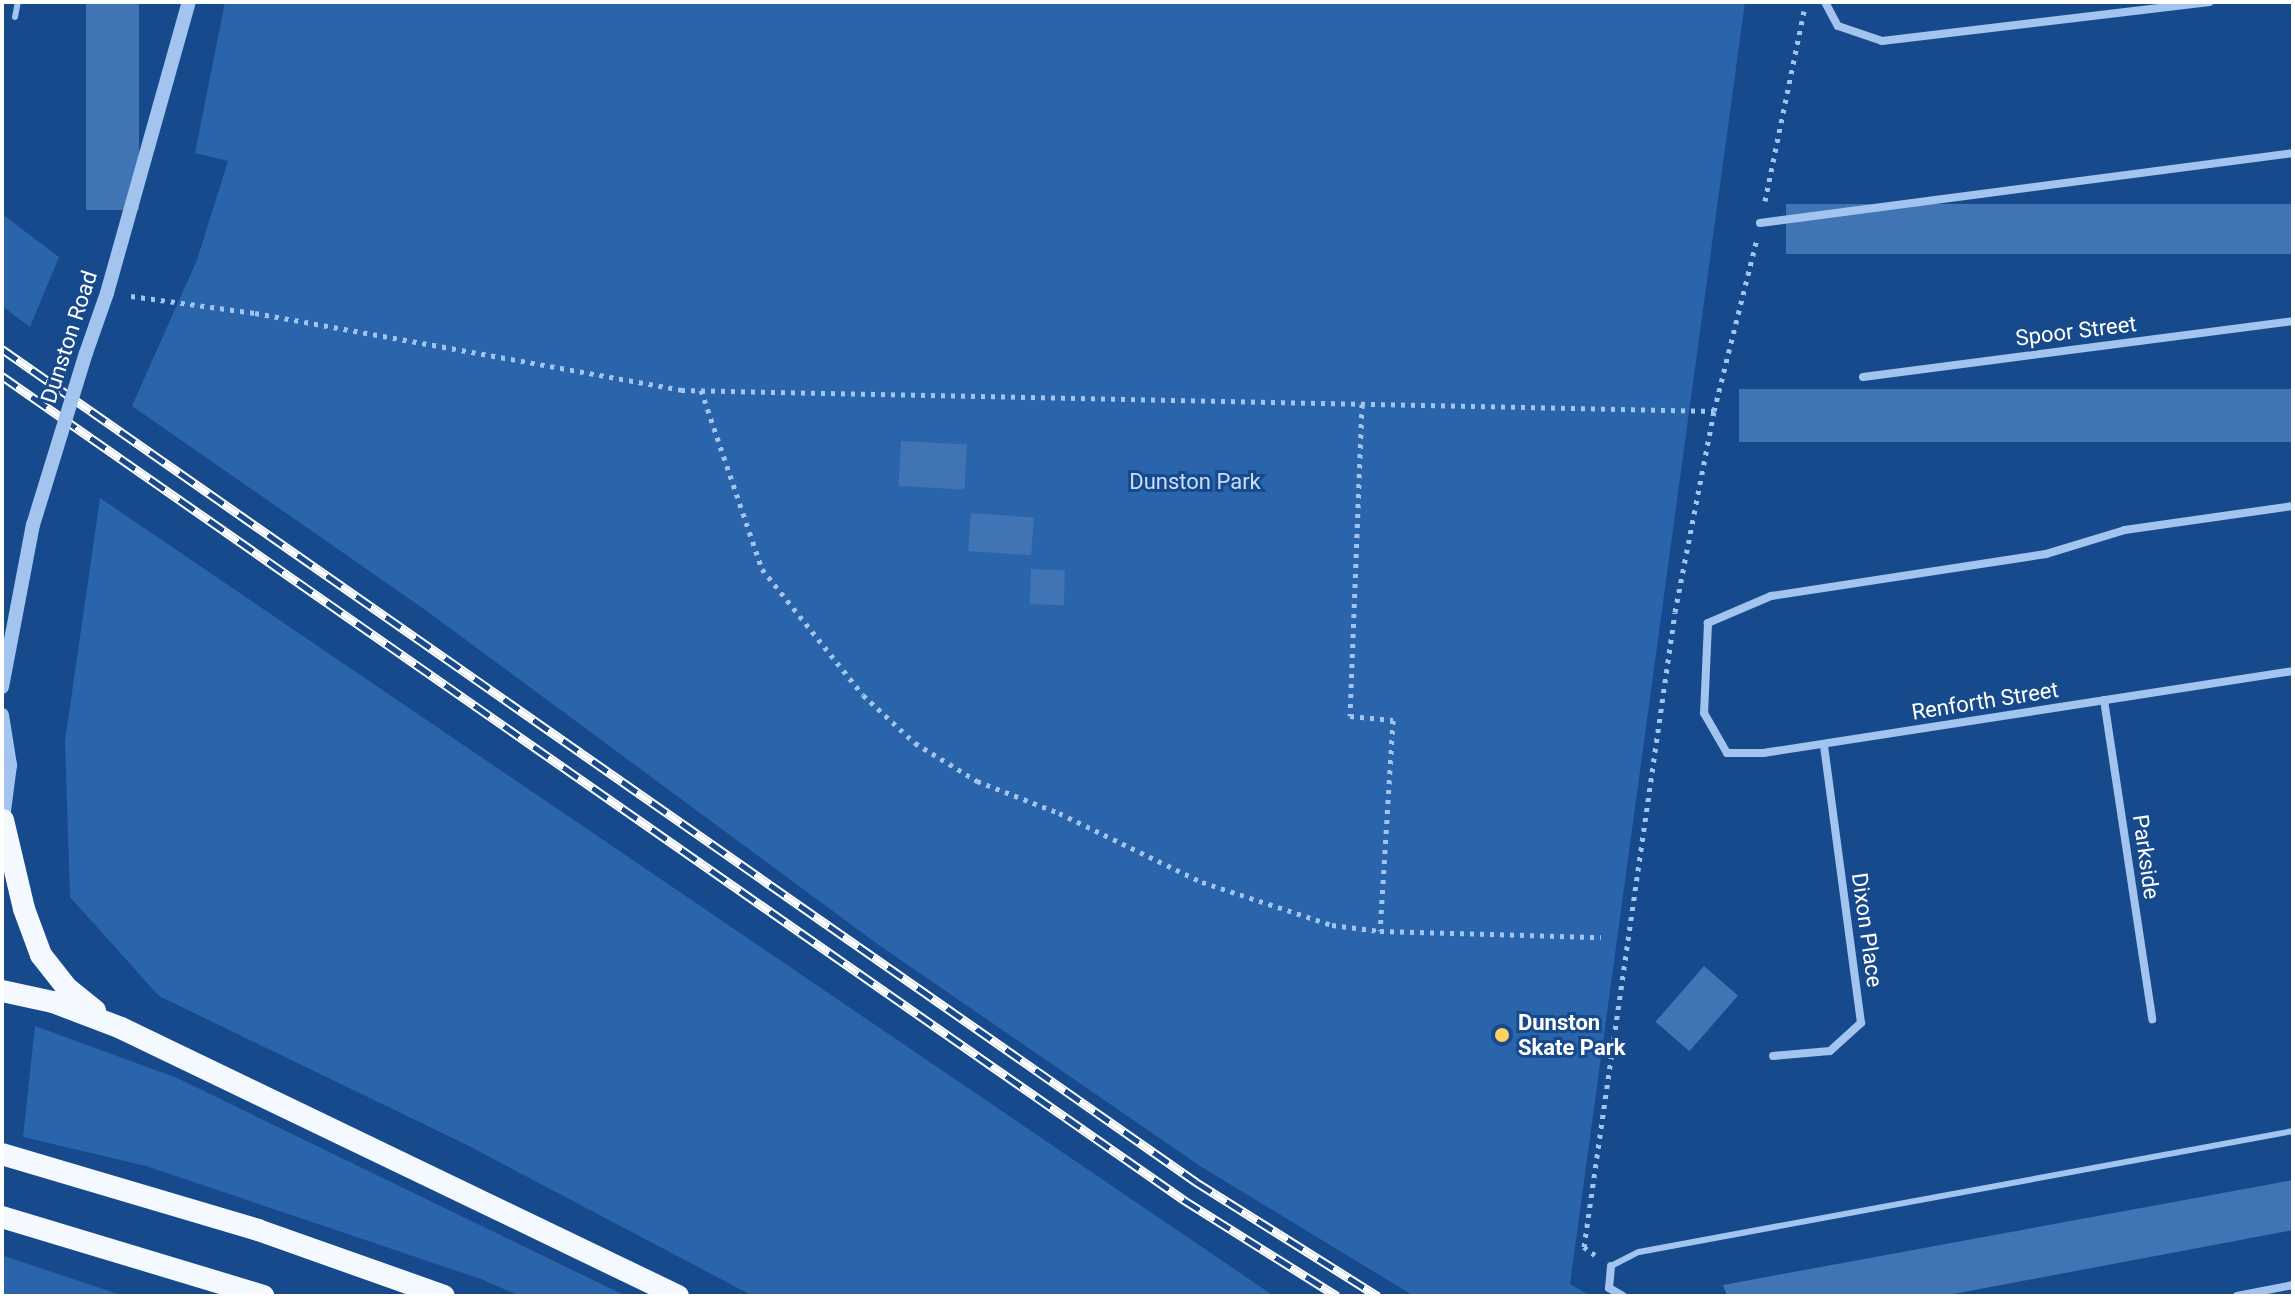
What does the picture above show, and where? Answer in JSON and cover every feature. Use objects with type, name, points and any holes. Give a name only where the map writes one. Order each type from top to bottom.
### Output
[{"type":"highway","points":[[3,820],[24,909],[41,955],[67,988],[121,1028]]},
{"type":"highway","points":[[2,991],[53,1002],[121,1028],[678,1296]]},
{"type":"highway","points":[[2,1154],[258,1230],[444,1296]]},
{"type":"highway","points":[[2,1217],[263,1296]]},
{"type":"street","name":"Dunston Road","points":[[3,680],[33,525],[107,293],[189,2]]},
{"type":"street","points":[[1825,2],[1838,26],[1882,41],[2210,2]]},
{"type":"street","points":[[1760,223],[2293,153]]},
{"type":"street","name":"Spoor Street","points":[[1863,377],[2293,321]]},
{"type":"street","name":"Renforth Street","points":[[2293,506],[2125,530],[2046,554],[1771,596],[1708,623],[1704,713],[1727,753],[1763,753],[2293,671]]},
{"type":"street","name":"Parkside","points":[[2104,700],[2152,1019]]},
{"type":"street","points":[[2,715],[10,765],[2,830]]},
{"type":"street","name":"Dixon Place","points":[[1773,1056],[1830,1051],[1861,1023],[1824,744]]},
{"type":"street","points":[[1611,1266],[1609,1288],[1623,1296]]},
{"type":"street","points":[[2237,1296],[2293,1285]]},
{"type":"lane","points":[[15,17],[18,2]]},
{"type":"lane","points":[[1611,1266],[1639,1252],[2293,1131]]},
{"type":"path","points":[[1611,1266],[1584,1247],[1675,612],[1714,411],[1760,223],[1806,2]]},
{"type":"path","points":[[107,293],[255,313],[681,390],[1714,411]]},
{"type":"path","points":[[701,390],[762,569],[863,695],[915,743],[977,781],[1059,813],[1202,882],[1332,925],[1380,931],[1601,937]]},
{"type":"path","points":[[1362,404],[1350,716],[1393,720],[1380,931]]},
{"type":"green space","name":"Dunston Park","points":[[225,2],[1745,2],[1570,1284],[1591,1296],[1414,1296],[1200,1166],[876,943],[424,609],[132,406],[197,260],[228,161],[195,153]]},
{"type":"green space","points":[[2,214],[59,257],[30,327],[2,306]]},
{"type":"green space","points":[[100,498],[1274,1296],[753,1296],[467,1145],[159,996],[70,897],[65,741]]},
{"type":"green space","points":[[35,1026],[177,1078],[626,1296],[520,1296],[481,1279],[146,1166],[23,1137]]},
{"type":"green space","points":[[4,1256],[124,1296],[2,1296]]},
{"type":"building","points":[[86,2],[139,2],[139,210],[86,210]]},
{"type":"building","points":[[1786,204],[2293,204],[2293,254],[1786,254]]},
{"type":"building","points":[[1739,389],[2293,389],[2293,442],[1739,442]]},
{"type":"building","points":[[901,441],[967,444],[965,489],[899,486]]},
{"type":"building","points":[[971,513],[1034,517],[1031,555],[968,551]]},
{"type":"building","points":[[1031,569],[1065,570],[1064,605],[1030,604]]},
{"type":"building","points":[[1704,966],[1738,996],[1689,1051],[1655,1022]]},
{"type":"building","points":[[2293,1180],[2293,1230],[1943,1296],[1727,1296],[1723,1285]]},
{"type":"railway","points":[[2,349],[1196,1182],[1378,1296]]},
{"type":"railway","points":[[2,376],[1184,1200],[1337,1296]]},
{"type":"place","name":"Dunston Skate Park","points":[[1502,1035]]}]
